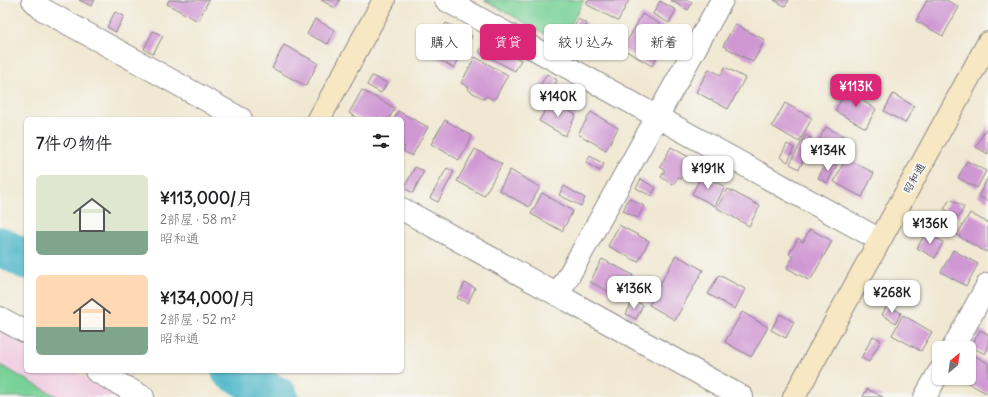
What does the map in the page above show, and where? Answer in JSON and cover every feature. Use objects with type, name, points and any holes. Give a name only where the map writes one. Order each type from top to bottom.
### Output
[{"type":"street","points":[[34,0],[42,9],[236,117]]},
{"type":"street","points":[[320,117],[384,0]]},
{"type":"street","points":[[446,0],[880,240]]},
{"type":"street","points":[[558,296],[722,0]]},
{"type":"street","name":"昭和通","points":[[794,397],[988,43]]},
{"type":"street","points":[[404,210],[742,397]]},
{"type":"street","points":[[956,341],[988,284]]},
{"type":"street","points":[[0,318],[24,331]]},
{"type":"street","points":[[100,373],[143,397]]},
{"type":"street","points":[[925,397],[932,384]]},
{"type":"shaded area","points":[[0,331],[24,344],[24,373],[77,373],[120,397],[0,397]]},
{"type":"green space","points":[[484,0],[584,0],[571,24],[544,24],[544,34],[536,29],[536,24],[527,24]]},
{"type":"green space","points":[[0,365],[58,397],[0,397]]},
{"type":"building","points":[[79,0],[95,0],[91,6]]},
{"type":"building","points":[[169,0],[209,0],[198,21],[167,4]]},
{"type":"building","points":[[321,0],[340,0],[335,8]]},
{"type":"building","points":[[588,0],[629,0],[618,21],[586,4]]},
{"type":"building","points":[[670,0],[687,0],[692,3],[688,10]]},
{"type":"building","points":[[774,0],[789,0],[785,6]]},
{"type":"building","points":[[927,0],[946,0],[959,7],[943,36],[916,21]]},
{"type":"building","points":[[660,1],[676,10],[669,23],[653,14]]},
{"type":"building","points":[[115,12],[124,16],[116,32],[107,27]]},
{"type":"building","points":[[642,14],[660,24],[637,24]]},
{"type":"building","points":[[315,19],[335,30],[328,44],[307,34]]},
{"type":"building","points":[[578,19],[587,24],[576,24]]},
{"type":"building","points":[[735,24],[765,40],[753,62],[723,46]]},
{"type":"building","points":[[636,25],[636,57],[628,52],[628,40]]},
{"type":"building","points":[[153,31],[163,36],[153,54],[144,49]]},
{"type":"building","points":[[284,45],[318,63],[306,86],[272,68]]},
{"type":"building","points":[[475,57],[508,75],[494,100],[486,96],[484,99],[468,90],[469,87],[461,83]]},
{"type":"building","points":[[440,60],[458,60],[454,68]]},
{"type":"building","points":[[494,60],[521,60],[515,71]]},
{"type":"building","points":[[642,60],[655,60],[652,66]]},
{"type":"building","points":[[725,67],[745,78],[728,109],[696,92],[709,69],[721,75]]},
{"type":"building","points":[[547,74],[557,80],[547,99],[536,92]]},
{"type":"building","points":[[372,76],[387,83],[381,93],[367,85]]},
{"type":"building","points":[[848,87],[867,98],[864,102],[876,109],[866,128],[835,111]]},
{"type":"building","points":[[362,90],[395,108],[390,117],[356,117],[349,113]]},
{"type":"building","points":[[893,94],[914,106],[905,123],[884,111]]},
{"type":"building","points":[[551,100],[576,115],[565,136],[539,121]]},
{"type":"building","points":[[785,103],[812,118],[799,142],[772,126]]},
{"type":"building","points":[[398,111],[428,127],[412,156],[404,152],[404,117],[395,117]]},
{"type":"building","points":[[591,112],[618,128],[606,150],[578,134]]},
{"type":"building","points":[[445,120],[472,136],[459,160],[431,144]]},
{"type":"building","points":[[988,125],[988,154],[976,147]]},
{"type":"building","points":[[826,127],[852,141],[841,161],[815,147]]},
{"type":"building","points":[[805,135],[814,140],[799,169],[790,164]]},
{"type":"building","points":[[787,144],[794,148],[788,162],[780,157]]},
{"type":"building","points":[[671,147],[692,159],[681,179],[678,177],[673,185],[661,177],[665,170],[660,167]]},
{"type":"building","points":[[475,149],[502,164],[484,196],[457,181]]},
{"type":"building","points":[[590,156],[604,164],[600,171],[586,163]]},
{"type":"building","points":[[846,158],[874,173],[862,197],[834,182]]},
{"type":"building","points":[[828,160],[837,165],[827,183],[818,178]]},
{"type":"building","points":[[967,161],[986,171],[977,188],[958,178]]},
{"type":"building","points":[[415,167],[424,171],[413,193],[404,188]]},
{"type":"building","points":[[447,168],[454,172],[438,202],[430,198]]},
{"type":"building","points":[[510,170],[540,187],[529,207],[499,190]]},
{"type":"building","points":[[702,175],[725,187],[715,206],[692,194]]},
{"type":"building","points":[[988,178],[988,201],[978,196]]},
{"type":"building","points":[[641,179],[656,188],[651,196],[636,188]]},
{"type":"building","points":[[564,186],[585,198],[581,206],[559,195]]},
{"type":"building","points":[[728,189],[760,206],[749,226],[717,208]]},
{"type":"building","points":[[542,193],[573,211],[562,231],[531,214]]},
{"type":"building","points":[[629,198],[644,206],[638,218],[623,211]]},
{"type":"building","points":[[950,199],[964,207],[959,217],[944,209]]},
{"type":"building","points":[[970,213],[988,223],[988,248],[986,252],[957,235]]},
{"type":"building","points":[[619,225],[649,241],[638,262],[608,246]]},
{"type":"building","points":[[810,229],[832,241],[810,281],[787,268],[793,257],[789,254],[798,238],[803,242]]},
{"type":"building","points":[[926,232],[943,242],[935,258],[917,248]]},
{"type":"building","points":[[953,250],[978,264],[966,286],[941,272]]},
{"type":"building","points":[[676,255],[703,270],[675,320],[649,305]]},
{"type":"building","points":[[602,259],[633,275],[621,298],[590,282]]},
{"type":"building","points":[[719,275],[745,289],[735,309],[708,294]]},
{"type":"building","points":[[465,283],[475,288],[468,303],[457,298]]},
{"type":"building","points":[[633,300],[643,305],[636,319],[626,314]]},
{"type":"building","points":[[887,305],[901,313],[896,323],[882,315]]},
{"type":"building","points":[[742,312],[768,327],[751,357],[725,342]]},
{"type":"building","points":[[780,314],[794,322],[786,338],[771,330]]},
{"type":"building","points":[[903,315],[932,332],[921,351],[892,335]]},
{"type":"building","points":[[980,330],[988,334],[988,348],[985,354],[976,350],[976,341],[974,341]]},
{"type":"building","points":[[873,336],[881,340],[869,362],[861,358]]},
{"type":"building","points":[[976,357],[988,363],[988,394],[971,385],[976,385]]},
{"type":"building","points":[[867,389],[883,397],[863,397]]},
{"type":"waterway","points":[[0,246],[24,259]]},
{"type":"waterway","points":[[235,373],[279,397]]}]
